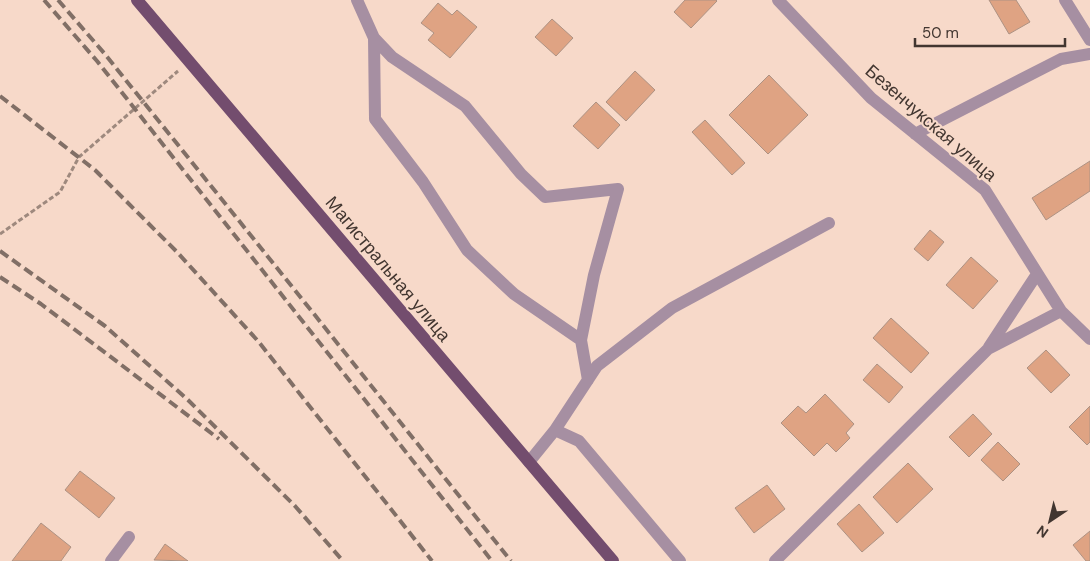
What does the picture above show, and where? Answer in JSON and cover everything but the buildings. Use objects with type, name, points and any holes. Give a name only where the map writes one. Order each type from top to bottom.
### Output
[{"type":"main road","name":"Магистральная улица","points":[[137,0],[613,561]]},
{"type":"street","points":[[357,0],[374,38],[392,57],[465,106],[521,174],[544,197],[618,189],[594,275],[581,340],[588,380]]},
{"type":"street","name":"Безенчукская улица","points":[[778,0],[871,98],[985,190],[1061,312],[1090,339]]},
{"type":"street","points":[[1065,0],[1090,40]]},
{"type":"street","points":[[374,38],[375,119],[423,182],[468,250],[514,294],[581,340]]},
{"type":"street","points":[[915,134],[1061,58],[1090,54]]},
{"type":"street","points":[[529,462],[555,430],[597,366],[672,308],[829,223]]},
{"type":"street","points":[[775,561],[988,349],[1038,274]]},
{"type":"street","points":[[988,349],[1061,312]]},
{"type":"street","points":[[555,430],[579,441],[680,561]]},
{"type":"street","points":[[111,561],[129,538]]},
{"type":"path","points":[[0,234],[60,192],[79,157],[189,62]]},
{"type":"railway","points":[[44,0],[97,61],[492,561]]},
{"type":"railway","points":[[58,0],[104,53],[511,561]]},
{"type":"railway","points":[[0,96],[95,170],[177,252],[258,341],[432,561]]},
{"type":"railway","points":[[0,251],[105,326],[188,400],[295,506],[343,561]]},
{"type":"railway","points":[[0,277],[41,304],[219,439]]}]
